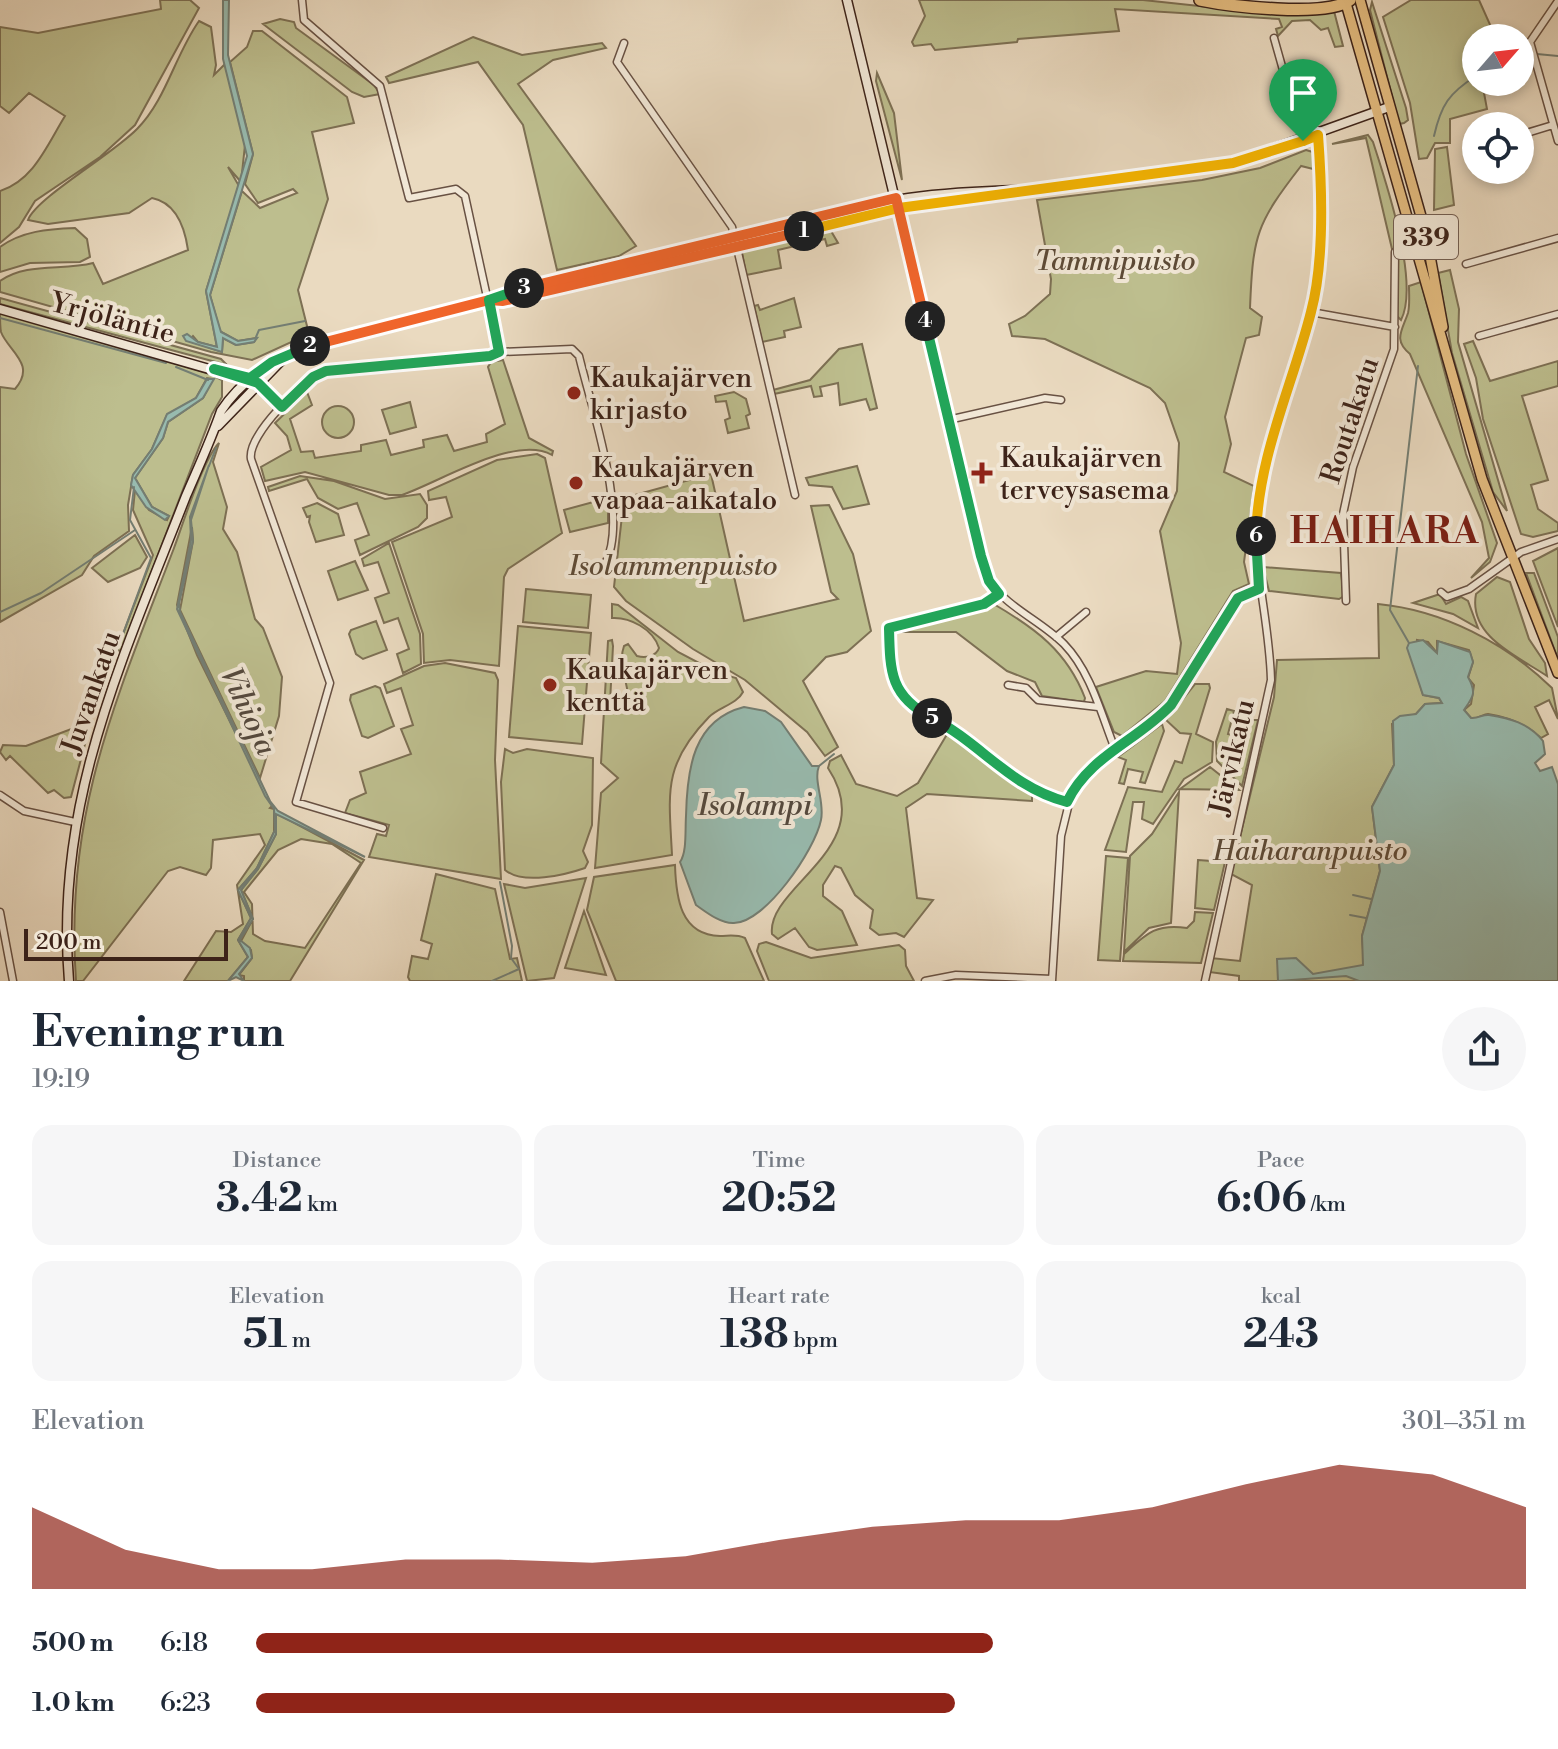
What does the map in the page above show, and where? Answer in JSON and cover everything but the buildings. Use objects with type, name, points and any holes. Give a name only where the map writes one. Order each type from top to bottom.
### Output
[{"type":"highway","points":[[1200,0],[1251,8],[1347,1]]},
{"type":"main road","points":[[847,0],[948,420]]},
{"type":"main road","name":"339","points":[[1360,0],[1428,246],[1451,370]]},
{"type":"main road","name":"339","points":[[1347,1],[1482,479],[1558,673]]},
{"type":"main road","name":"Juvankatu","points":[[490,300],[503,301],[899,208],[963,202],[1020,190],[1233,163],[1303,141],[1389,107]]},
{"type":"main road","name":"Juvankatu","points":[[69,981],[67,898],[75,822],[94,740],[215,430],[251,381],[272,362],[330,339],[490,300],[502,293],[896,198],[947,192],[1020,190]]},
{"type":"main road","name":"Yrjöläntie","points":[[0,309],[251,381]]},
{"type":"street","points":[[302,0],[304,20],[380,86],[409,198],[456,189],[465,196],[499,352]]},
{"type":"street","points":[[1558,1],[1533,36],[1530,49],[1558,138]]},
{"type":"street","points":[[1274,38],[1303,141]]},
{"type":"street","points":[[624,43],[617,62],[732,227],[795,495]]},
{"type":"street","points":[[1534,131],[1553,125]]},
{"type":"street","name":"Järvikatu","points":[[1205,981],[1271,680],[1267,629],[1255,562],[1260,479],[1311,312],[1321,176],[1318,135]]},
{"type":"street","points":[[1466,264],[1558,238]]},
{"type":"street","name":"Routakatu","points":[[1346,601],[1343,514],[1353,467],[1394,349],[1395,252]]},
{"type":"street","points":[[1311,312],[1395,327]]},
{"type":"street","points":[[1479,336],[1558,314]]},
{"type":"street","points":[[383,828],[296,802],[330,683],[250,453],[254,437],[313,377],[326,371],[490,356],[499,352],[567,348],[579,356],[614,504],[611,552],[605,564]]},
{"type":"street","points":[[251,381],[282,407]]},
{"type":"street","points":[[1061,400],[1045,398],[948,420],[985,573],[999,594],[1056,637],[1077,660],[1115,749]]},
{"type":"street","points":[[1441,592],[1447,597],[1462,592],[1512,559],[1558,539]]},
{"type":"street","points":[[925,981],[956,975],[1052,980],[1061,836],[1067,802],[1085,773],[1171,705],[1238,598],[1259,589]]},
{"type":"street","points":[[999,594],[984,604],[889,628],[893,681],[911,707],[961,735],[1011,777],[1041,795],[1067,802]]},
{"type":"street","points":[[1056,637],[1086,612]]},
{"type":"street","points":[[1008,685],[1026,688],[1038,700],[1098,707]]},
{"type":"street","points":[[0,795],[24,811],[75,822]]},
{"type":"street","points":[[0,912],[13,981]]},
{"type":"green space","points":[[160,0],[190,0],[199,8],[135,125],[100,157],[35,201],[19,227],[0,243],[0,191],[12,186],[31,170],[65,116],[29,93],[9,113],[0,106],[0,27],[38,33],[161,9]]},
{"type":"green space","points":[[919,0],[1143,0],[1275,14],[1334,11],[1343,46],[1335,47],[1328,28],[1321,30],[1310,20],[1292,21],[1278,36],[1276,29],[1282,27],[1279,19],[1115,9],[1119,31],[1018,39],[1017,42],[935,50],[931,44],[914,46],[912,42],[925,16]]},
{"type":"green space","points":[[1411,0],[1479,0],[1490,24],[1462,24],[1462,96],[1485,96],[1487,109],[1462,112],[1462,116],[1450,119],[1450,143],[1435,143],[1427,158],[1419,159],[1410,103],[1383,17]]},
{"type":"green space","points":[[1372,2],[1406,108],[1408,120],[1404,123],[1399,124],[1370,10]]},
{"type":"green space","points":[[280,19],[294,22],[296,28],[374,85],[380,94],[364,97],[352,92],[263,24]]},
{"type":"green space","points":[[199,21],[211,27],[216,65],[214,75],[225,64],[245,145],[241,182],[228,167],[239,186],[206,291],[217,347],[198,342],[193,336],[189,341],[222,352],[223,338],[236,345],[254,342],[256,338],[238,341],[220,331],[210,295],[242,191],[260,208],[297,193],[293,189],[258,203],[245,184],[253,154],[230,62],[247,47],[253,31],[262,31],[347,97],[354,123],[312,132],[328,199],[298,290],[309,334],[252,360],[211,352],[0,292],[0,281],[22,271],[93,263],[103,284],[188,250],[185,234],[174,211],[152,198],[129,213],[48,224],[28,220],[45,200],[137,129],[156,105]]},
{"type":"green space","points":[[473,37],[522,55],[602,43],[606,48],[553,60],[518,84],[636,246],[619,256],[557,270],[523,125],[478,62],[389,83],[386,77]]},
{"type":"green space","points":[[877,73],[894,113],[902,180],[876,81]]},
{"type":"green space","points":[[1368,135],[1386,181],[1404,258],[1406,303],[1401,320],[1397,316],[1398,252],[1392,249],[1366,138],[1332,144]]},
{"type":"green space","points":[[1447,147],[1454,205],[1434,210],[1435,149]]},
{"type":"green space","name":"Tammipuisto","points":[[1306,150],[1316,153],[1317,170],[1301,166],[1274,202],[1260,231],[1253,263],[1250,308],[1262,317],[1259,335],[1246,338],[1225,417],[1231,444],[1224,472],[1254,486],[1244,562],[1249,584],[1233,591],[1165,701],[1122,736],[1114,732],[1096,687],[1146,671],[1177,674],[1181,643],[1160,531],[1177,491],[1179,443],[1165,403],[1150,388],[1045,339],[1012,336],[1009,324],[1025,316],[1050,294],[1051,279],[1037,200],[1202,180],[1260,168]]},
{"type":"green space","points":[[75,228],[87,239],[90,257],[80,262],[30,263],[0,272],[0,247],[8,242],[36,232]]},
{"type":"green space","points":[[831,231],[838,243],[827,246],[825,239],[778,250],[781,268],[746,275],[742,252]]},
{"type":"green space","points":[[1450,270],[1459,309],[1458,342],[1507,511],[1493,492],[1452,353],[1438,273]]},
{"type":"green space","points":[[1421,282],[1466,454],[1497,543],[1490,562],[1471,578],[1489,558],[1482,522],[1410,354],[1400,340],[1409,310],[1409,286]]},
{"type":"green space","points":[[0,298],[221,359],[227,365],[0,304]]},
{"type":"green space","points":[[794,298],[801,327],[784,331],[785,337],[762,342],[754,306],[758,305],[760,310]]},
{"type":"green space","points":[[0,312],[208,373],[222,380],[222,397],[212,414],[121,651],[117,650],[153,555],[133,510],[135,490],[149,510],[167,520],[169,516],[152,507],[135,478],[163,438],[168,422],[203,398],[213,379],[207,378],[196,398],[167,415],[152,449],[133,475],[128,505],[129,531],[94,556],[82,575],[0,622],[0,387],[15,389],[23,372],[19,358],[1,332]]},
{"type":"green space","points":[[1473,341],[1490,381],[1558,361],[1558,386],[1522,396],[1548,480],[1531,485],[1538,509],[1558,523],[1558,531],[1533,537],[1521,534],[1483,419],[1476,378],[1464,344]]},
{"type":"green space","points":[[862,344],[877,408],[870,410],[866,399],[840,405],[838,383],[820,387],[822,396],[814,397],[811,386],[774,394],[773,390],[810,380],[839,349]]},
{"type":"green space","points":[[503,360],[529,438],[553,451],[552,455],[536,450],[498,455],[402,495],[389,495],[305,472],[265,481],[261,467],[291,450],[287,436],[275,423],[307,392],[312,405],[290,419],[301,452],[313,451],[315,458],[361,451],[361,445],[386,440],[391,455],[424,447],[423,440],[447,435],[454,451],[487,442],[486,434],[505,424],[488,367],[491,362]]},
{"type":"green space","points":[[734,392],[746,399],[750,414],[746,416],[749,428],[728,433],[725,420],[730,418],[726,401],[716,402],[715,396]]},
{"type":"green space","points":[[410,402],[416,427],[390,434],[382,410]]},
{"type":"green space","points":[[338,406],[350,410],[354,422],[350,434],[338,438],[326,434],[322,422],[326,410]]},
{"type":"green space","points":[[219,443],[213,462],[227,507],[223,529],[237,552],[255,619],[263,628],[282,677],[279,716],[260,778],[180,610],[193,541],[192,527],[177,605],[197,655],[272,806],[270,808],[274,809],[274,832],[257,868],[238,890],[251,918],[238,940],[248,957],[228,981],[184,981],[216,931],[231,932],[243,924],[237,885],[265,845],[260,834],[213,840],[211,868],[206,875],[180,867],[168,871],[83,981],[76,981],[74,920],[78,864],[86,810],[99,758],[114,708],[194,492],[206,463]]},
{"type":"green space","points":[[537,454],[545,458],[562,533],[508,569],[504,577],[499,666],[450,660],[424,663],[423,634],[392,542],[452,517],[446,497],[429,500],[428,491],[497,460]]},
{"type":"green space","points":[[857,466],[869,504],[843,509],[832,487],[809,485],[806,478]]},
{"type":"green space","name":"Isolammenpuisto","points":[[711,474],[744,621],[838,599],[831,592],[811,506],[829,505],[853,554],[871,631],[847,652],[826,657],[803,681],[838,747],[825,756],[807,732],[745,680],[693,649],[626,601],[614,587],[624,498]]},
{"type":"green space","points":[[300,476],[334,481],[385,499],[420,494],[427,505],[427,518],[418,527],[360,555],[355,540],[369,535],[357,503],[338,509],[318,498],[307,479],[269,491],[268,487]]},
{"type":"green space","points":[[608,498],[608,523],[570,532],[564,510]]},
{"type":"green space","points":[[317,503],[338,514],[344,535],[316,542],[310,516],[307,517],[303,508]]},
{"type":"green space","points":[[135,535],[147,557],[140,568],[108,582],[92,568]]},
{"type":"green space","points":[[389,543],[420,634],[421,664],[403,673],[397,654],[409,649],[398,618],[384,623],[375,598],[389,593],[378,562],[364,566],[362,559]]},
{"type":"green space","points":[[1558,548],[1558,627],[1533,561]]},
{"type":"green space","points":[[355,561],[368,590],[338,600],[328,571]]},
{"type":"green space","points":[[1263,567],[1341,573],[1344,596],[1339,599],[1269,591]]},
{"type":"green space","points":[[1526,573],[1534,573],[1558,637],[1558,659]]},
{"type":"green space","points":[[1497,577],[1510,582],[1529,639],[1545,663],[1547,676],[1497,643],[1480,622],[1476,594]]},
{"type":"green space","points":[[526,589],[591,595],[588,628],[523,622]]},
{"type":"green space","points":[[1440,594],[1446,604],[1461,597],[1468,601],[1478,628],[1453,614],[1413,603]]},
{"type":"green space","points":[[992,603],[1048,642],[1078,681],[1084,702],[1042,696],[1035,682],[1007,671],[956,632],[899,632],[899,628],[984,609]]},
{"type":"green space","points":[[612,604],[618,605],[678,652],[718,673],[736,678],[743,692],[737,700],[709,717],[683,750],[676,766],[670,797],[672,855],[595,868],[601,793],[618,778],[601,763],[608,641],[612,640],[613,646],[610,702],[617,714],[627,709],[628,701],[622,662],[624,646],[628,644],[637,656],[643,657],[653,655],[659,648],[652,635],[640,626],[612,618]]},
{"type":"green space","name":"Haiharanpuisto","points":[[1378,604],[1426,613],[1494,643],[1552,688],[1558,719],[1549,700],[1535,707],[1548,734],[1541,738],[1523,725],[1503,717],[1488,714],[1471,718],[1464,710],[1471,704],[1474,685],[1468,678],[1473,662],[1469,650],[1437,641],[1437,653],[1428,642],[1417,640],[1416,671],[1423,695],[1439,698],[1442,703],[1425,704],[1416,714],[1392,724],[1394,765],[1372,807],[1380,871],[1362,936],[1364,963],[1359,981],[1239,981],[1239,976],[1209,972],[1211,958],[1240,961],[1252,885],[1231,874],[1274,697],[1277,660],[1379,658]]},
{"type":"green space","points":[[376,621],[387,650],[363,659],[356,654],[349,634],[351,630]]},
{"type":"green space","name":"Kaukajärven kenttä","points":[[518,626],[591,633],[582,744],[509,737]]},
{"type":"green space","points":[[445,663],[495,673],[498,680],[495,760],[501,879],[369,857],[377,834],[386,836],[389,825],[345,813],[350,800],[366,793],[360,772],[411,754],[401,729],[413,725],[401,688],[387,693],[384,684],[424,666]]},
{"type":"green space","points":[[1195,684],[1209,684],[1210,688],[1196,734],[1213,742],[1212,762],[1184,779],[1153,824],[1142,819],[1144,802],[1133,802],[1126,852],[1105,850],[1128,787],[1162,792],[1175,761],[1182,763],[1191,734],[1180,733],[1166,720]]},
{"type":"green space","points":[[375,686],[380,688],[394,726],[368,738],[362,736],[350,700],[351,695]]},
{"type":"green space","points":[[1227,709],[1234,711],[1228,734],[1242,737],[1246,720],[1258,720],[1242,786],[1217,761],[1216,742]]},
{"type":"green space","points":[[1162,724],[1164,731],[1145,783],[1140,782],[1143,772],[1128,769],[1124,784],[1119,783],[1126,760],[1118,757]]},
{"type":"green space","points":[[82,725],[90,725],[71,797],[64,798],[54,790],[48,793],[10,756],[6,760],[0,752],[3,745],[26,746]]},
{"type":"green space","points":[[949,731],[1032,796],[1032,801],[927,794],[906,808],[917,898],[933,900],[904,937],[896,933],[879,935],[870,928],[873,910],[855,895],[841,868],[835,866],[823,885],[823,896],[842,911],[857,945],[817,950],[809,947],[795,928],[778,939],[772,934],[775,916],[832,843],[841,821],[841,796],[828,768],[830,761],[841,755],[856,784],[897,796],[918,783]]},
{"type":"green space","points":[[505,749],[513,753],[527,749],[593,758],[592,825],[583,851],[588,862],[585,868],[533,878],[513,875],[505,870],[501,782]]},
{"type":"green space","points":[[1210,767],[1239,790],[1180,789]]},
{"type":"green space","points":[[1179,792],[1171,923],[1149,928],[1124,952],[1130,856],[1152,834]]},
{"type":"green space","points":[[276,813],[364,860],[290,981],[244,981],[244,976],[239,975],[252,958],[251,950],[240,943],[253,920],[253,934],[265,941],[305,948],[361,863],[332,844],[301,839],[278,850],[244,892],[252,904],[252,918],[241,890],[258,869],[276,834]]},
{"type":"green space","points":[[1106,856],[1128,858],[1120,961],[1098,960]]},
{"type":"green space","points":[[1198,860],[1225,862],[1214,910],[1195,908]]},
{"type":"green space","points":[[675,865],[679,901],[688,922],[707,934],[745,938],[764,981],[616,981],[587,910],[594,877]]},
{"type":"green space","points":[[436,874],[495,889],[510,959],[517,958],[522,981],[410,981],[412,956],[428,959],[432,944],[421,940]]},
{"type":"green space","points":[[586,878],[554,978],[527,981],[504,884],[525,888]]},
{"type":"green space","points":[[584,911],[606,975],[565,968]]},
{"type":"green space","points":[[1195,912],[1213,913],[1201,963],[1123,961],[1124,954],[1152,932],[1167,927],[1187,928],[1194,921]]},
{"type":"green space","points":[[766,942],[811,958],[899,945],[905,950],[906,966],[914,981],[769,981],[757,951],[759,944]]},
{"type":"water","points":[[223,0],[229,0],[228,55],[253,154],[210,295],[221,332],[238,341],[257,338],[254,342],[236,345],[223,338],[222,352],[186,341],[183,336],[187,334],[198,342],[217,347],[206,291],[247,156],[223,59]]},
{"type":"water","points":[[207,379],[214,379],[203,398],[168,422],[163,438],[135,478],[152,507],[169,516],[165,520],[146,507],[131,485],[133,475],[152,449],[167,414],[196,398]]},
{"type":"water","points":[[209,465],[191,520],[193,541],[179,604],[180,612],[270,801],[278,811],[365,857],[276,814],[276,834],[258,869],[241,890],[253,919],[240,940],[250,948],[252,958],[239,974],[244,981],[236,977],[228,981],[248,957],[238,940],[251,918],[238,890],[257,868],[275,830],[274,809],[265,796],[177,609],[191,540],[190,517]]},
{"type":"water","points":[[1423,640],[1437,653],[1438,641],[1470,652],[1473,662],[1468,677],[1473,695],[1464,710],[1471,718],[1487,715],[1511,720],[1525,726],[1543,741],[1545,754],[1535,763],[1540,771],[1552,767],[1558,784],[1558,981],[1359,981],[1346,976],[1278,981],[1277,959],[1296,958],[1313,974],[1363,965],[1362,936],[1380,871],[1372,807],[1394,765],[1393,721],[1400,716],[1416,714],[1425,704],[1442,703],[1439,698],[1423,695],[1407,648],[1409,643]]},
{"type":"water","name":"Isolampi","points":[[744,707],[765,711],[781,722],[812,766],[819,766],[817,778],[822,813],[809,849],[787,883],[760,911],[746,920],[729,923],[696,905],[680,862],[685,847],[688,781],[696,749],[714,723],[727,713]]},
{"type":"waterway","points":[[1537,54],[1558,56]]},
{"type":"waterway","points":[[1434,136],[1448,101],[1462,86]]},
{"type":"waterway","points":[[0,318],[166,363]]},
{"type":"waterway","points":[[256,337],[259,330],[305,321]]},
{"type":"waterway","points":[[1409,643],[1390,610],[1418,366]]},
{"type":"waterway","points":[[176,367],[208,380]]},
{"type":"waterway","points":[[209,466],[216,448]]},
{"type":"waterway","points":[[117,650],[151,558],[130,520],[134,487]]},
{"type":"waterway","points":[[0,612],[41,593],[135,530]]},
{"type":"waterway","points":[[819,766],[834,754]]},
{"type":"waterway","points":[[492,981],[519,969],[511,958],[512,946],[500,882]]},
{"type":"waterway","points":[[1353,895],[1371,899]]},
{"type":"waterway","points":[[1350,915],[1366,918]]},
{"type":"place","name":"Kaukajärven kirjasto","points":[[574,393]]},
{"type":"place","name":"Kaukajärven terveysasema","points":[[982,473]]},
{"type":"place","name":"Kaukajärven vapaa-aikatalo","points":[[576,483]]},
{"type":"place","name":"Kaukajärven kenttä","points":[[550,685]]},
{"type":"district","name":"HAIHARA","points":[[1385,530]]},
{"type":"route","points":[[1303,141],[1233,163],[1183,172],[1020,190],[963,202],[899,208],[503,301],[492,299],[362,330],[272,362],[250,378],[230,370],[214,369],[245,382],[258,383],[282,407],[313,377],[326,371],[490,356],[499,352],[489,300],[492,299],[502,293],[799,223],[842,208],[896,198],[899,208],[925,320],[938,383],[985,573],[999,594],[984,604],[889,628],[893,681],[911,707],[961,735],[1011,777],[1041,795],[1067,802],[1085,773],[1171,705],[1238,598],[1259,589],[1255,562],[1260,479],[1316,291],[1321,176],[1318,135],[1303,141]]},
{"type":"water label","name":"Vihioja","points":[[249,711]]}]
